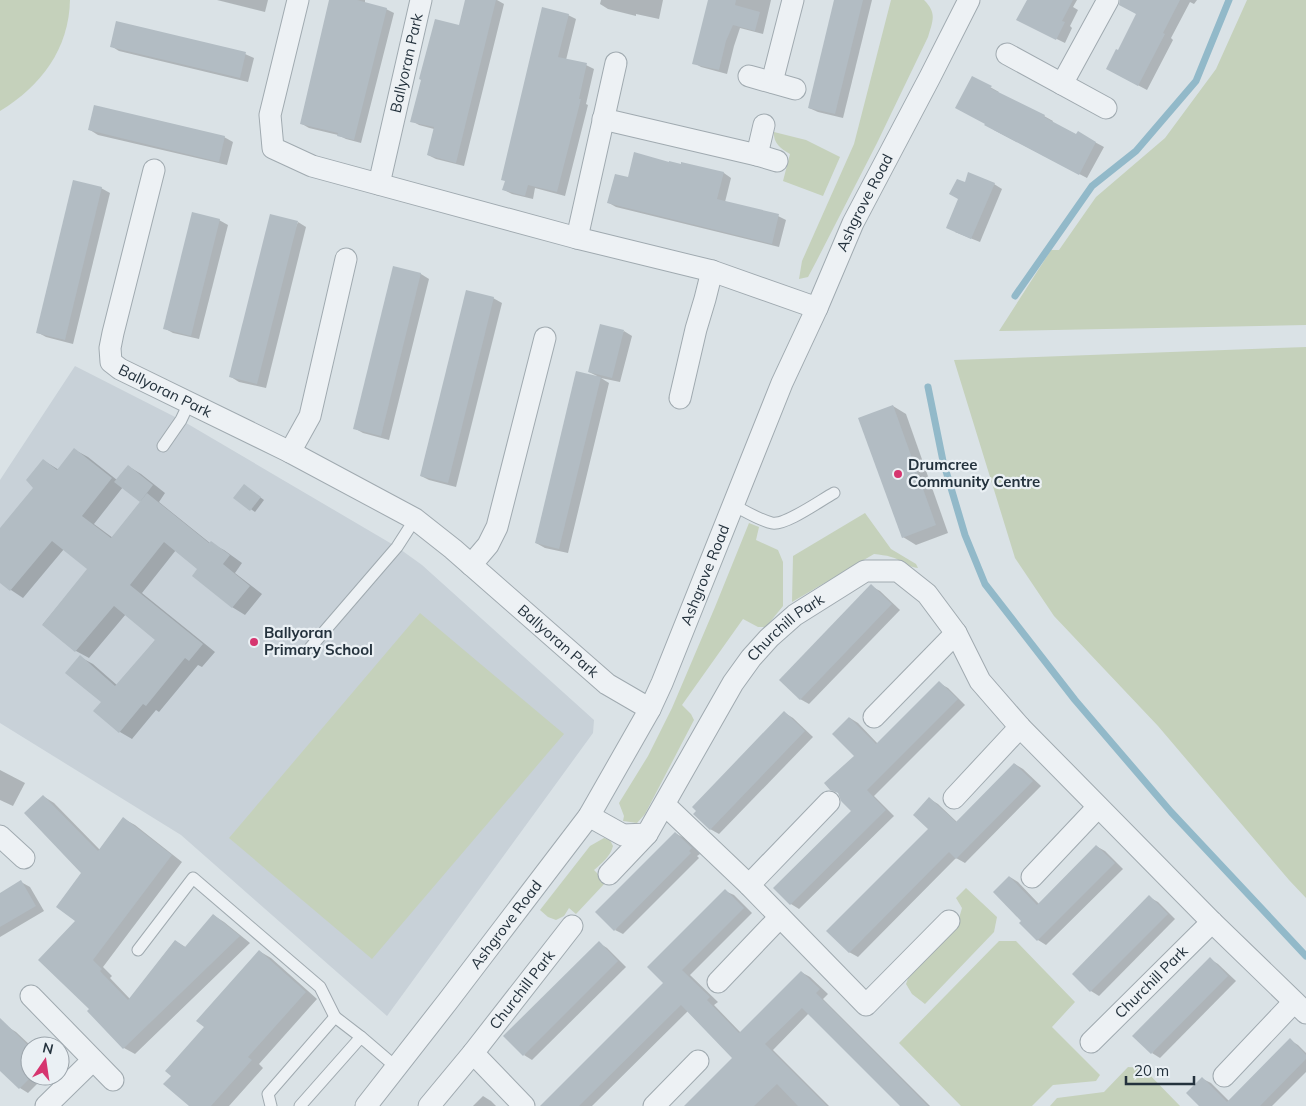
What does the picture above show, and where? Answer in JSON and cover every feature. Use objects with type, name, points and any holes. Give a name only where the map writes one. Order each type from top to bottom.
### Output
[{"type":"street","points":[[298,0],[270,115],[274,148],[312,166],[576,238],[712,271],[817,308]]},
{"type":"street","name":"Ballyoran Park","points":[[379,184],[420,0]]},
{"type":"street","points":[[772,82],[793,0]]},
{"type":"street","name":"Ashgrove Road","points":[[366,1106],[589,816],[650,709],[782,383],[817,308],[853,223],[970,0]]},
{"type":"street","points":[[1062,84],[1108,0]]},
{"type":"street","points":[[1007,54],[1106,108]]},
{"type":"street","points":[[576,238],[616,63]]},
{"type":"street","points":[[749,76],[794,88]]},
{"type":"street","points":[[603,119],[767,158],[764,125]]},
{"type":"street","name":"Ballyoran Park","points":[[154,170],[113,333],[110,348],[111,362],[120,369],[290,452],[414,519],[454,549],[607,684],[650,709]]},
{"type":"street","points":[[290,452],[310,416],[346,259]]},
{"type":"street","points":[[680,398],[696,328],[706,299],[712,271]]},
{"type":"street","points":[[471,565],[488,545],[497,527],[545,338]]},
{"type":"street","name":"Churchill Park","points":[[609,874],[647,834],[733,683],[751,658],[769,638],[794,614],[864,571],[898,571],[927,594],[956,633],[980,681],[1020,727],[1212,922],[1300,1007],[1224,1076]]},
{"type":"street","points":[[874,717],[956,633]]},
{"type":"street","points":[[954,798],[1020,727]]},
{"type":"street","points":[[749,885],[830,802]]},
{"type":"street","points":[[665,804],[749,885],[866,1006],[949,922]]},
{"type":"street","points":[[1032,877],[1098,807]]},
{"type":"street","points":[[589,816],[623,836],[647,834]]},
{"type":"street","points":[[1,841],[24,858]]},
{"type":"street","points":[[718,982],[780,917]]},
{"type":"street","name":"Churchill Park","points":[[1091,1042],[1212,922]]},
{"type":"street","name":"Churchill Park","points":[[429,1106],[572,926]]},
{"type":"street","points":[[32,996],[113,1080]]},
{"type":"street","points":[[473,1053],[524,1106]]},
{"type":"street","points":[[46,1106],[93,1060]]},
{"type":"street","points":[[654,1106],[698,1061]]},
{"type":"lane","points":[[163,446],[181,420],[189,403]]},
{"type":"lane","points":[[733,505],[774,524],[785,522],[834,492]]},
{"type":"lane","points":[[310,648],[397,548],[414,519]]},
{"type":"lane","points":[[138,950],[193,878],[320,987],[336,1017],[396,1067]]},
{"type":"lane","points":[[271,1106],[268,1094],[336,1017]]},
{"type":"lane","points":[[300,1106],[361,1037]]},
{"type":"shaded area","name":"Ballyoran Primary School","points":[[75,366],[181,420],[397,547],[422,565],[594,720],[593,733],[387,1016],[181,835],[0,723],[0,480]]},
{"type":"green space","points":[[0,0],[70,0],[64,34],[50,64],[28,90],[0,111]]},
{"type":"green space","points":[[891,0],[924,0],[931,9],[933,17],[928,37],[877,143],[816,262],[808,277],[799,279],[802,261],[854,144]]},
{"type":"green space","points":[[1247,0],[1306,0],[1306,325],[999,331],[1051,250],[1059,250],[1096,197],[1165,138],[1216,69]]},
{"type":"green space","points":[[774,132],[806,140],[840,157],[823,196],[783,181],[790,154],[778,145]]},
{"type":"green space","points":[[1306,347],[1306,898],[1158,726],[1054,616],[1015,558],[954,360]]},
{"type":"green space","points":[[865,513],[891,549],[916,564],[918,568],[911,567],[889,556],[874,554],[792,602],[793,556]]},
{"type":"green space","points":[[749,523],[759,527],[756,540],[778,550],[783,562],[783,606],[766,627],[758,627],[743,619],[682,705],[694,720],[645,814],[637,823],[623,821],[624,816],[619,803],[648,756],[672,708]]},
{"type":"green space","points":[[420,613],[564,734],[372,959],[229,838]]},
{"type":"green space","points":[[604,838],[610,840],[613,846],[612,850],[608,857],[594,870],[606,882],[576,914],[569,908],[564,916],[556,920],[548,917],[540,910],[590,846]]},
{"type":"green space","points":[[966,888],[997,917],[994,932],[925,1004],[912,994],[906,984],[911,970],[957,925],[962,908],[956,898]]},
{"type":"green space","points":[[999,941],[1016,941],[1075,1002],[1052,1027],[1100,1075],[1096,1081],[1053,1085],[1032,1106],[961,1106],[899,1043]]},
{"type":"green space","points":[[1128,1067],[1143,1068],[1180,1106],[1050,1106],[1057,1098],[1104,1092]]},
{"type":"building","points":[[329,0],[357,0],[387,8],[354,140],[337,136],[338,133],[300,124]]},
{"type":"building","points":[[465,0],[496,0],[456,163],[427,155],[434,127],[410,122],[435,19],[459,25]]},
{"type":"building","points":[[708,0],[736,0],[735,5],[760,12],[755,31],[733,25],[726,41],[719,70],[692,64]]},
{"type":"building","points":[[834,0],[863,0],[835,114],[808,108]]},
{"type":"building","points":[[1027,0],[1073,0],[1062,21],[1065,22],[1056,40],[1016,20]]},
{"type":"building","points":[[1120,0],[1180,0],[1138,86],[1106,69],[1136,14],[1119,5]]},
{"type":"building","points":[[542,7],[569,14],[558,57],[587,63],[579,99],[581,99],[557,192],[528,185],[525,196],[502,190],[505,181],[501,180]]},
{"type":"building","points":[[116,21],[246,52],[240,78],[110,47]]},
{"type":"building","points":[[972,76],[992,86],[990,88],[1045,115],[1044,117],[1076,134],[1078,131],[1096,142],[1079,175],[955,108]]},
{"type":"building","points":[[94,105],[225,136],[219,162],[88,130]]},
{"type":"building","points":[[634,152],[669,162],[681,164],[681,162],[724,172],[717,199],[779,214],[772,244],[607,203],[615,174],[628,177]]},
{"type":"building","points":[[968,172],[995,183],[971,239],[946,228],[958,199],[949,194],[957,179],[965,182]]},
{"type":"building","points":[[73,180],[102,187],[65,340],[36,333]]},
{"type":"building","points":[[192,212],[220,219],[191,336],[163,329]]},
{"type":"building","points":[[270,214],[298,221],[257,384],[229,377]]},
{"type":"building","points":[[393,266],[421,273],[381,436],[353,429]]},
{"type":"building","points":[[466,290],[494,297],[448,483],[420,476]]},
{"type":"building","points":[[600,324],[624,330],[612,378],[588,372]]},
{"type":"building","points":[[576,371],[601,377],[559,549],[535,543]]},
{"type":"building","name":"Drumcree Community Centre","points":[[893,405],[936,525],[902,538],[858,418]]},
{"type":"building","points":[[74,448],[112,478],[82,516],[111,538],[147,493],[209,543],[211,541],[230,555],[223,564],[250,586],[232,608],[192,576],[197,569],[164,542],[130,585],[203,644],[189,661],[185,658],[146,706],[143,704],[119,733],[93,711],[101,702],[65,673],[80,655],[115,686],[155,640],[114,606],[75,652],[42,625],[87,569],[52,541],[10,591],[0,583],[0,528],[33,488],[26,480],[43,459],[57,470]]},
{"type":"building","points":[[128,465],[153,485],[140,502],[114,482]]},
{"type":"building","points":[[244,484],[261,497],[250,511],[233,498]]},
{"type":"building","points":[[871,584],[892,604],[800,700],[779,680]]},
{"type":"building","points":[[939,681],[958,699],[867,790],[886,810],[790,905],[773,888],[851,811],[841,801],[838,793],[830,790],[824,783],[854,756],[832,734],[849,717],[876,744]]},
{"type":"building","points":[[784,711],[805,731],[710,830],[693,814],[696,811],[692,807]]},
{"type":"building","points":[[1014,763],[1033,781],[956,859],[949,852],[849,953],[826,931],[928,829],[913,815],[929,797],[956,822]]},
{"type":"building","points":[[43,795],[98,851],[123,817],[172,855],[93,960],[102,969],[100,971],[128,1000],[175,940],[185,947],[213,914],[240,936],[123,1049],[87,1011],[89,1009],[38,960],[75,921],[56,907],[81,873],[24,813]]},
{"type":"building","points":[[675,832],[692,848],[689,851],[691,853],[614,931],[595,912]]},
{"type":"building","points":[[1096,845],[1115,863],[1037,941],[993,892],[1009,876],[1037,905]]},
{"type":"building","points":[[21,880],[36,906],[0,927],[0,893]]},
{"type":"building","points":[[725,889],[744,908],[682,970],[710,997],[707,1000],[739,1033],[801,971],[820,989],[816,993],[928,1106],[900,1106],[802,1008],[765,1044],[827,1106],[798,1106],[777,1084],[754,1106],[684,1106],[732,1058],[681,1005],[579,1106],[540,1106],[663,983],[647,967]]},
{"type":"building","points":[[1149,895],[1168,914],[1090,992],[1072,974]]},
{"type":"building","points":[[599,941],[618,961],[523,1056],[503,1036]]},
{"type":"building","points":[[259,950],[306,992],[248,1057],[252,1060],[211,1106],[189,1106],[163,1084],[171,1076],[165,1071],[204,1027],[196,1021]]},
{"type":"building","points":[[1210,957],[1228,976],[1151,1054],[1132,1036]]},
{"type":"building","points":[[0,1018],[20,1037],[20,1086],[22,1086],[19,1089],[0,1071]]},
{"type":"building","points":[[1290,1038],[1306,1055],[1306,1059],[1260,1106],[1199,1106],[1186,1093],[1202,1077],[1227,1102]]},
{"type":"waterway","points":[[1015,296],[1092,186],[1136,151],[1196,81],[1229,0]]},
{"type":"waterway","points":[[928,387],[943,461],[965,535],[985,584],[1075,700],[1171,812],[1306,956]]},
{"type":"place","name":"Drumcree Community Centre","points":[[898,474]]},
{"type":"place","name":"Ballyoran Primary School","points":[[254,642]]}]
